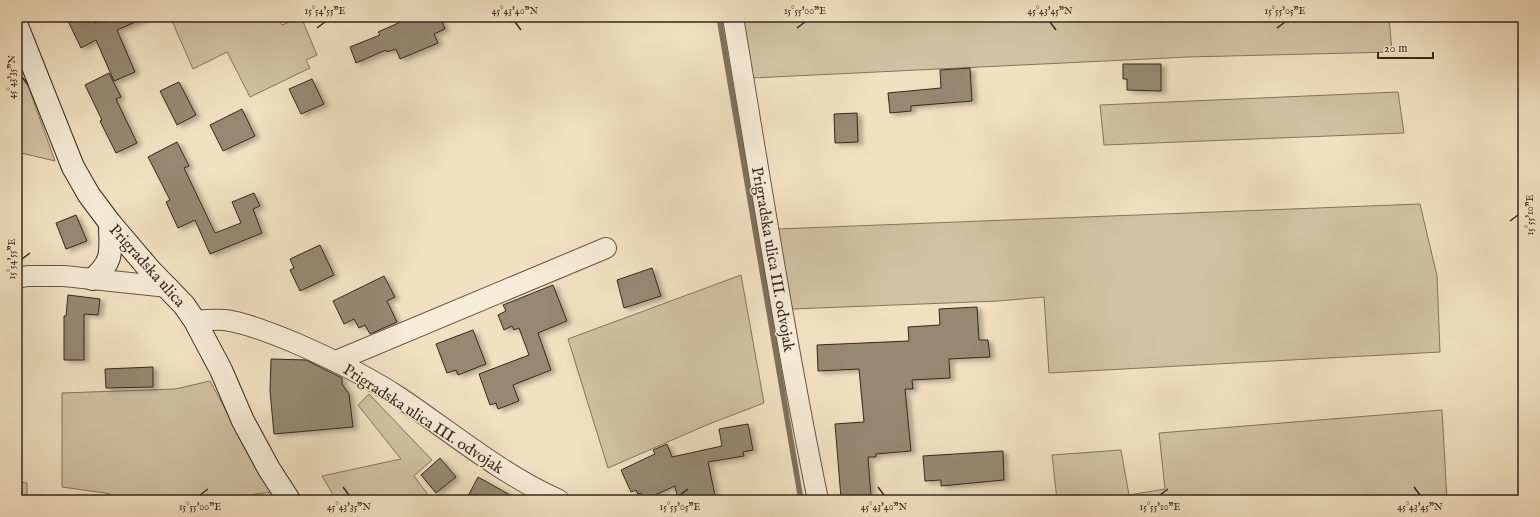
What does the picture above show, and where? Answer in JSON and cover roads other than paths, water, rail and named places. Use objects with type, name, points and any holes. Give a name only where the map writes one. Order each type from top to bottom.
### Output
[{"type":"main road","name":"Prigradska ulica","points":[[17,26],[59,135],[73,167],[89,195],[110,223],[146,265],[184,305],[195,321],[221,370],[243,421],[269,469],[289,500]]},
{"type":"main road","points":[[93,279],[107,264],[110,250],[110,223]]},
{"type":"street","name":"Prigradska ulica III. odvojak","points":[[733,17],[781,307],[801,418],[818,500]]},
{"type":"street","points":[[336,361],[606,248]]},
{"type":"street","points":[[17,278],[28,276],[64,276],[168,287]]},
{"type":"street","name":"Prigradska ulica III. odvojak","points":[[195,321],[215,319],[238,323],[285,339],[336,361],[370,379],[398,397],[504,470],[559,500]]},
{"type":"waterway","points":[[719,17],[801,500]]}]
